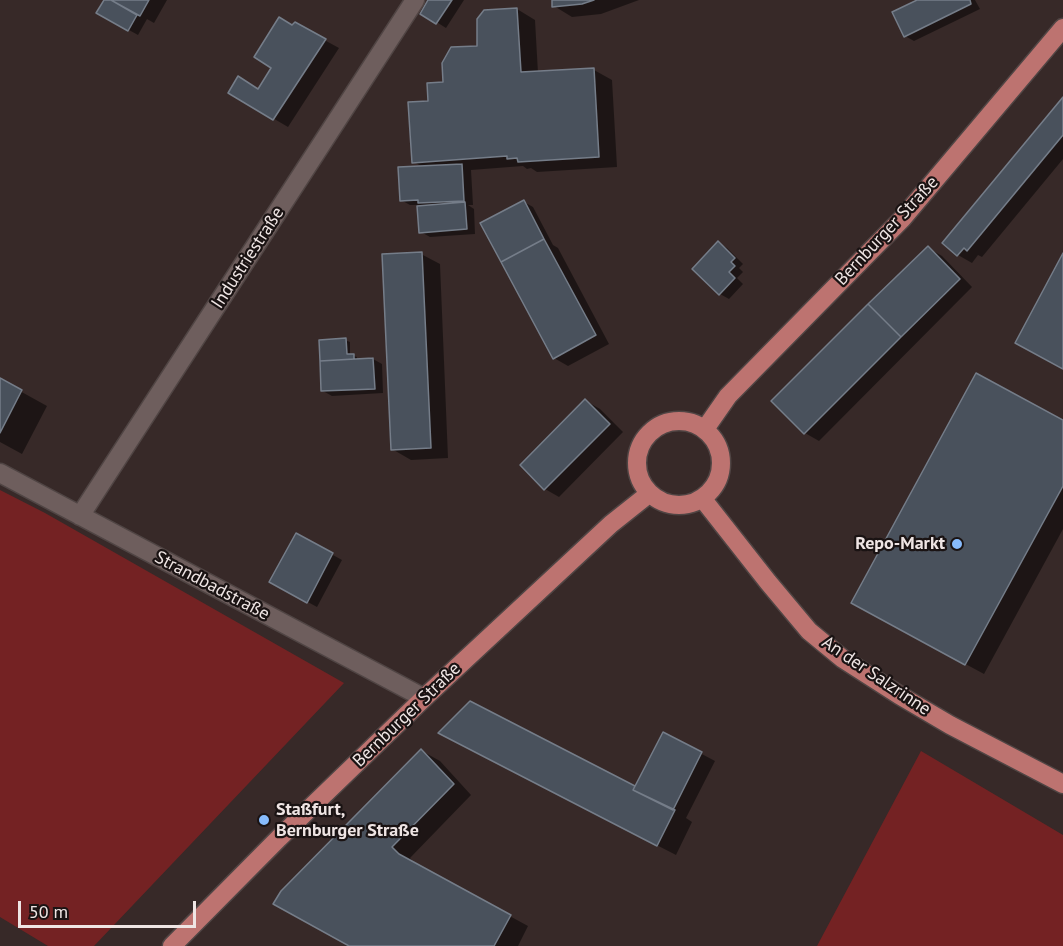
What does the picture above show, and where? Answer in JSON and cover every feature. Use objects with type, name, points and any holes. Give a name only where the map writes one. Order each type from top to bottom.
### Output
[{"type":"main road","name":"Bernburger Straße","points":[[705,429],[728,396],[902,219],[1063,28]]},
{"type":"main road","points":[[671,421],[694,423],[705,429],[717,445],[721,464],[712,489],[692,503],[669,504],[659,500],[642,482],[637,469],[637,456],[642,443],[650,432],[671,421]]},
{"type":"main road","name":"Bernburger Straße","points":[[172,946],[279,838],[424,699],[611,524],[650,493]]},
{"type":"main road","name":"An der Salzrinne","points":[[702,498],[809,631],[843,658],[950,725],[1063,784]]},
{"type":"street","name":"Industriestraße","points":[[80,516],[415,0]]},
{"type":"street","name":"Strandbadstraße","points":[[0,473],[424,699]]},
{"type":"shaded area","points":[[0,490],[45,513],[344,683],[94,946],[48,946],[0,917]]},
{"type":"shaded area","points":[[921,751],[1063,835],[1063,946],[817,946]]},
{"type":"building","points":[[104,0],[111,0],[137,15],[128,31],[96,13]]},
{"type":"building","points":[[111,0],[149,0],[140,16]]},
{"type":"building","points":[[428,0],[452,0],[436,24],[420,14]]},
{"type":"building","points":[[552,0],[594,0],[582,4],[552,7]]},
{"type":"building","points":[[917,0],[970,0],[971,4],[904,37],[892,12]]},
{"type":"building","points":[[517,8],[521,72],[594,68],[599,157],[518,162],[517,158],[507,159],[507,156],[412,163],[408,102],[428,101],[427,83],[443,82],[442,63],[451,47],[477,46],[477,19],[484,10]]},
{"type":"building","points":[[279,17],[292,25],[295,22],[326,39],[273,120],[228,93],[238,76],[258,89],[271,68],[254,57]]},
{"type":"building","points":[[1063,97],[1063,135],[967,251],[964,248],[957,256],[942,243]]},
{"type":"building","points":[[462,164],[464,201],[418,203],[418,200],[400,201],[398,167]]},
{"type":"building","points":[[524,200],[544,239],[501,262],[480,223]]},
{"type":"building","points":[[465,202],[467,229],[419,233],[417,206]]},
{"type":"building","points":[[544,239],[596,335],[553,359],[501,262]]},
{"type":"building","points":[[718,241],[735,258],[731,262],[735,266],[729,272],[735,278],[719,295],[692,269]]},
{"type":"building","points":[[928,246],[960,279],[901,337],[868,304]]},
{"type":"building","points":[[422,252],[431,448],[391,450],[382,254]]},
{"type":"building","points":[[1063,253],[1063,369],[1015,343]]},
{"type":"building","points":[[868,304],[901,337],[804,434],[771,401]]},
{"type":"building","points":[[346,338],[347,354],[354,354],[354,359],[320,361],[319,340]]},
{"type":"building","points":[[373,358],[375,389],[321,391],[320,361]]},
{"type":"building","name":"Repo-Markt","points":[[976,373],[1063,420],[1063,486],[965,665],[851,603]]},
{"type":"building","points":[[0,378],[22,390],[0,433]]},
{"type":"building","points":[[585,399],[610,424],[544,490],[520,465]]},
{"type":"building","points":[[296,533],[333,553],[307,603],[269,582]]},
{"type":"building","points":[[470,701],[635,786],[633,790],[675,810],[657,846],[438,733]]},
{"type":"building","points":[[663,732],[702,752],[673,810],[633,790]]},
{"type":"building","points":[[421,749],[454,784],[392,847],[399,854],[511,915],[494,946],[349,946],[273,904],[281,891]]},
{"type":"place","name":"Repo-Markt","points":[[957,544]]},
{"type":"place","name":"Staßfurt, Bernburger Straße","points":[[264,820]]}]
